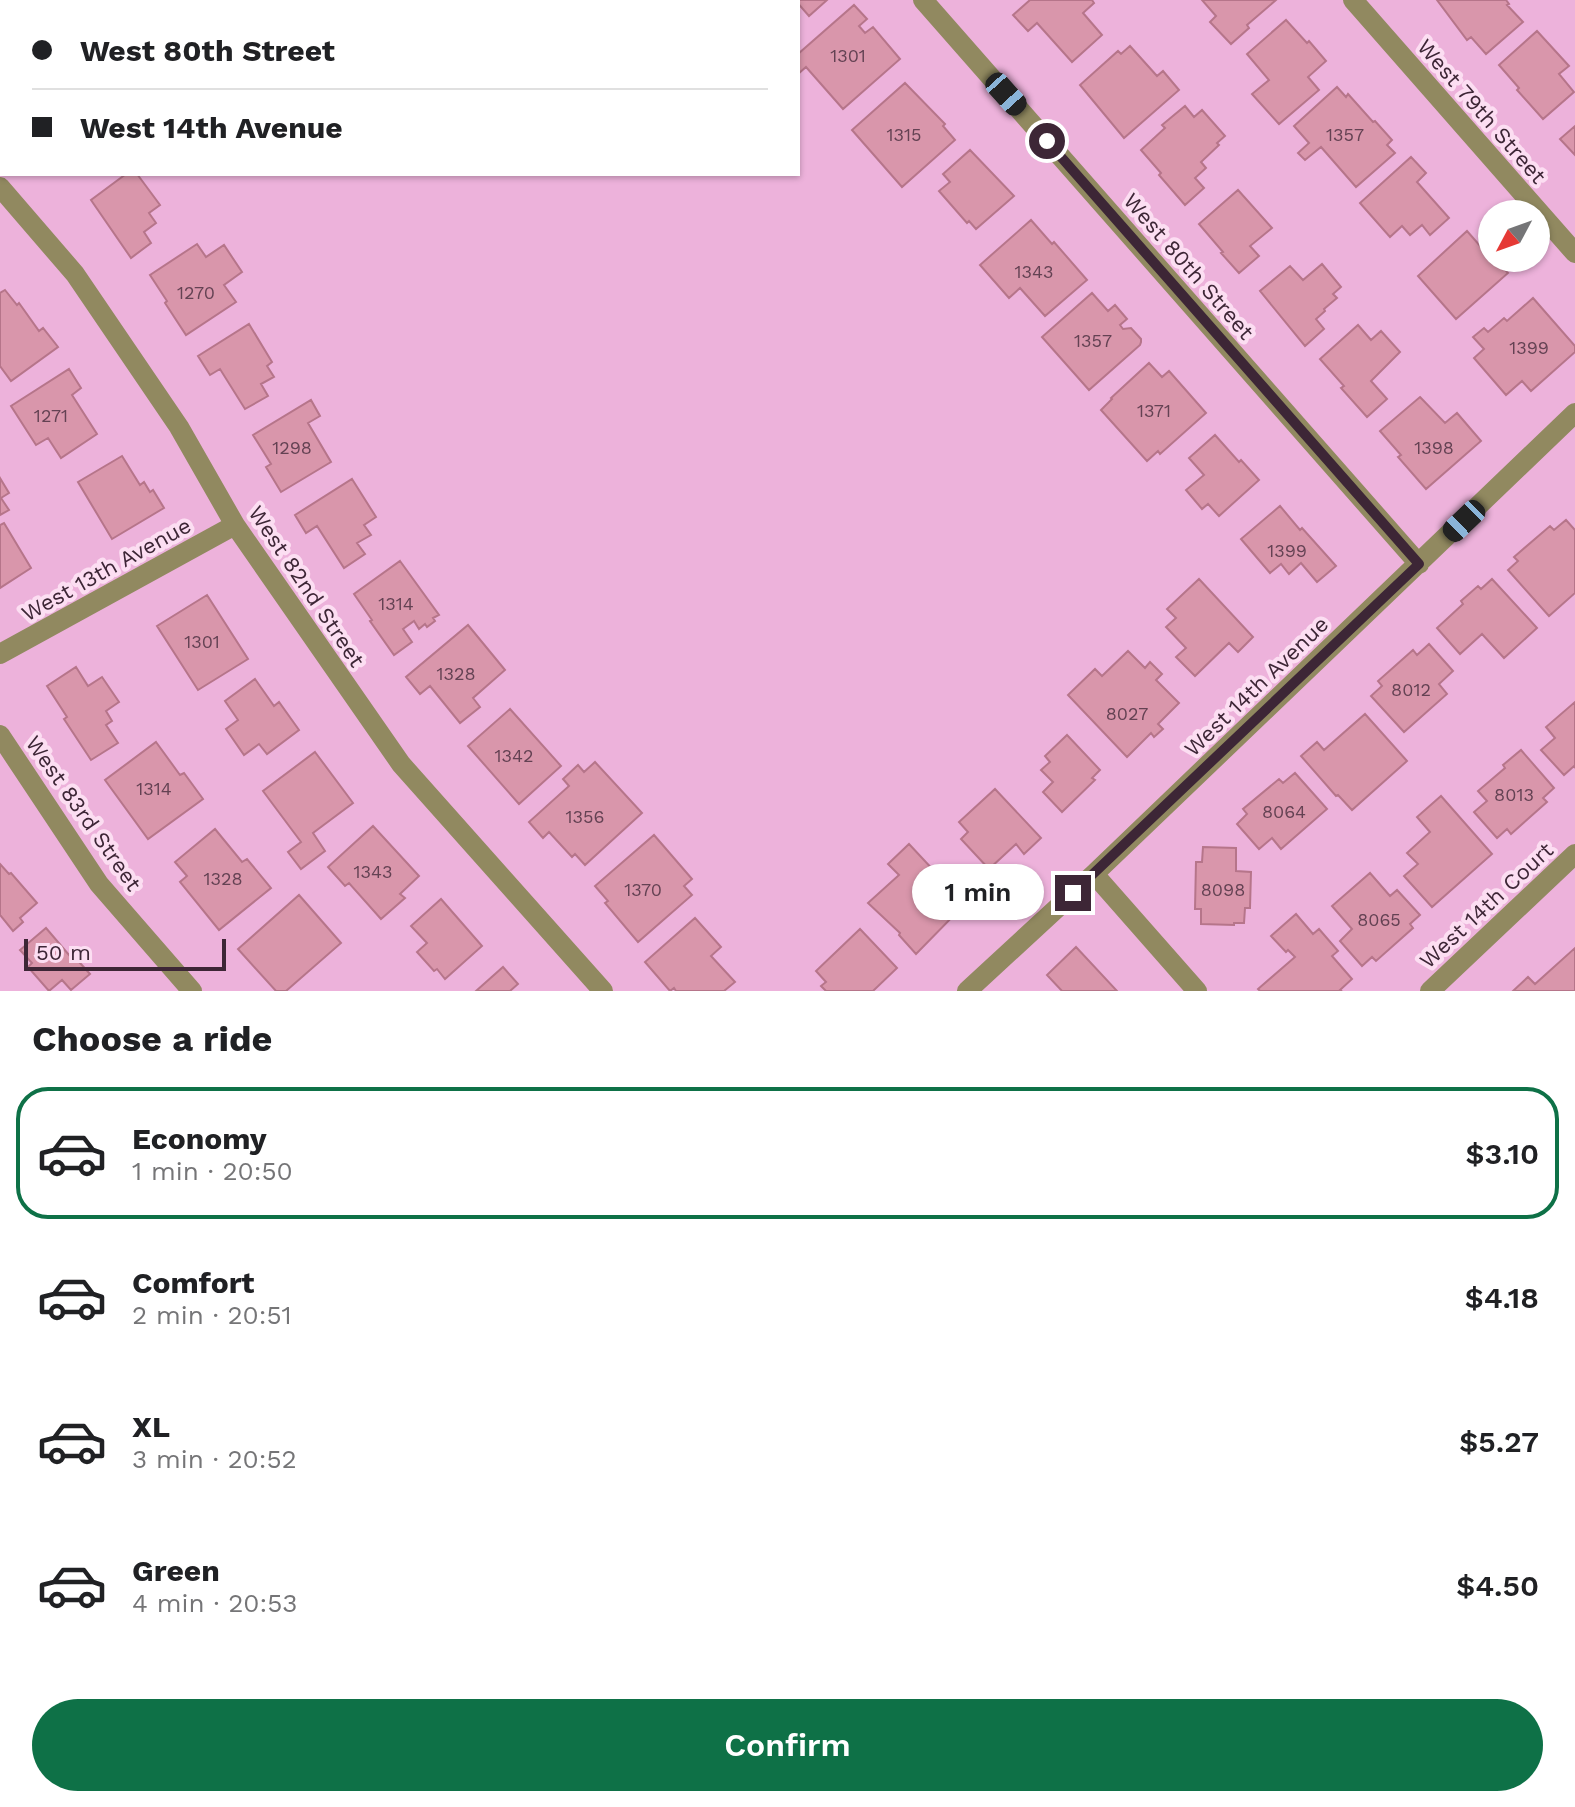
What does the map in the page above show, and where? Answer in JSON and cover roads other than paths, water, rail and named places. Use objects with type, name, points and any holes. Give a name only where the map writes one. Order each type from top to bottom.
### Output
[{"type":"street","name":"West 80th Street","points":[[923,0],[1419,564]]},
{"type":"street","name":"West 79th Street","points":[[1353,0],[1575,253]]},
{"type":"street","name":"West 82nd Street","points":[[0,187],[75,274],[179,427],[235,525],[401,764],[603,991]]},
{"type":"street","name":"West 14th Avenue","points":[[967,991],[1094,874],[1575,413]]},
{"type":"street","name":"West 13th Avenue","points":[[0,654],[235,525]]},
{"type":"street","name":"West 83rd Street","points":[[0,735],[99,884],[192,991]]},
{"type":"street","name":"West 14th Court","points":[[1430,991],[1575,854]]},
{"type":"street","points":[[1094,874],[1197,991]]}]
